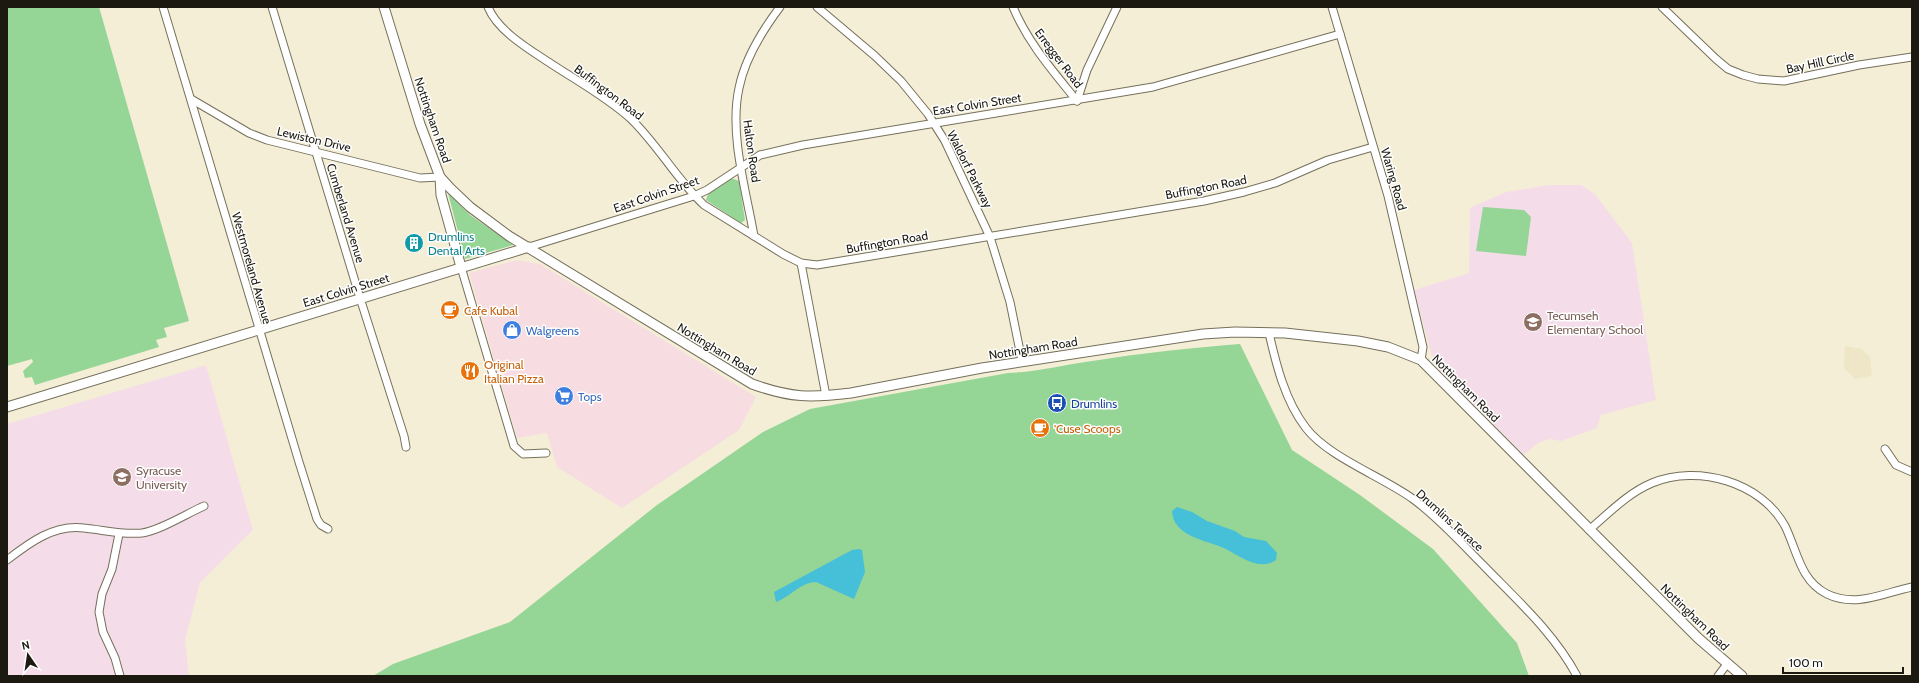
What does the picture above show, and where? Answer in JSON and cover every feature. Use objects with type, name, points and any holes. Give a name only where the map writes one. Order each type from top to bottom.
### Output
[{"type":"street","name":"Westmoreland Avenue","points":[[163,7],[258,329],[317,519],[321,525],[328,529]]},
{"type":"street","name":"Cumberland Avenue","points":[[272,7],[360,298],[404,436],[406,447]]},
{"type":"street","name":"Nottingham Road","points":[[384,7],[420,124],[440,177],[482,217],[509,236],[752,384],[779,394],[807,397],[826,396],[851,393],[1022,361],[1203,334],[1269,332],[1358,341],[1388,347],[1421,360],[1698,638],[1742,676]]},
{"type":"street","name":"Buffington Road","points":[[488,7],[503,28],[518,41],[585,86],[630,119],[664,156],[694,196],[704,205],[783,254],[801,263],[817,265],[1204,201],[1275,183],[1328,160],[1373,146]]},
{"type":"street","name":"Halton Road","points":[[754,236],[742,166],[736,115],[739,88],[749,56],[763,30],[780,7]]},
{"type":"street","name":"Waldorf Parkway","points":[[817,7],[836,22],[890,71],[935,123],[990,237],[1010,302],[1022,361]]},
{"type":"street","name":"Erregger Road","points":[[1013,7],[1021,25],[1034,47],[1077,101]]},
{"type":"street","points":[[1077,101],[1087,70],[1118,7]]},
{"type":"street","name":"Waring Road","points":[[1332,7],[1388,196],[1423,347],[1421,360]]},
{"type":"street","name":"Bay Hill Circle","points":[[1662,7],[1728,69],[1742,75],[1758,79],[1784,81],[1859,65],[1912,57]]},
{"type":"street","name":"East Colvin Street","points":[[7,407],[694,196],[706,190],[760,155],[803,145],[1077,101],[1153,87],[1340,34]]},
{"type":"street","name":"Lewiston Drive","points":[[191,98],[249,133],[267,140],[420,178],[440,177]]},
{"type":"street","points":[[440,177],[441,194],[461,267],[514,446],[523,454],[546,453]]},
{"type":"street","points":[[801,263],[826,396]]},
{"type":"street","name":"Drumlins Terrace","points":[[1269,332],[1276,361],[1295,412],[1306,428],[1322,444],[1413,499],[1449,531],[1537,620],[1555,642],[1577,676]]},
{"type":"street","points":[[1885,449],[1896,465],[1912,472]]},
{"type":"street","points":[[1589,530],[1633,493],[1652,483],[1669,478],[1692,475],[1717,478],[1749,490],[1774,510],[1785,526],[1803,572],[1810,581],[1827,594],[1844,600],[1855,601],[1912,587]]},
{"type":"street","points":[[7,560],[37,539],[60,530],[82,527],[118,534],[143,533],[153,530],[204,506]]},
{"type":"street","points":[[118,534],[112,569],[102,594],[99,612],[103,632],[115,658],[120,676]]},
{"type":"street","points":[[1718,676],[1727,664]]},
{"type":"shaded area","name":"Tecumseh Elementary School","points":[[1549,185],[1581,185],[1595,194],[1632,243],[1656,400],[1601,415],[1597,428],[1561,441],[1549,439],[1538,443],[1524,455],[1439,370],[1433,360],[1414,290],[1469,273],[1470,208],[1506,192]]},
{"type":"shaded area","points":[[517,260],[540,264],[756,397],[739,430],[622,508],[557,467],[547,433],[517,438],[469,273]]},
{"type":"shaded area","points":[[1845,346],[1862,349],[1870,357],[1872,375],[1855,379],[1844,368]]},
{"type":"shaded area","name":"Syracuse University","points":[[206,365],[253,530],[200,583],[185,640],[189,676],[7,676],[7,424]]},
{"type":"green space","points":[[7,7],[99,7],[189,321],[164,328],[167,337],[156,340],[159,347],[35,385],[32,377],[25,378],[23,371],[33,362],[32,359],[7,366]]},
{"type":"green space","points":[[731,178],[739,181],[745,220],[741,223],[706,200],[708,194]]},
{"type":"green space","points":[[448,193],[470,215],[513,245],[465,259]]},
{"type":"green space","points":[[1483,207],[1524,210],[1531,217],[1526,256],[1476,251]]},
{"type":"green space","points":[[1240,344],[1292,450],[1360,495],[1433,549],[1517,643],[1529,676],[373,676],[393,664],[510,622],[657,505],[763,432],[810,409],[1008,373],[1040,370],[1147,353]]},
{"type":"water","points":[[1177,507],[1192,512],[1207,521],[1235,531],[1244,537],[1266,541],[1277,553],[1276,560],[1262,564],[1255,563],[1219,546],[1197,539],[1183,531],[1178,526],[1172,511]]},
{"type":"water","points":[[852,550],[862,550],[865,572],[854,599],[816,582],[805,584],[776,602],[774,592]]},
{"type":"place","name":"Drumlins Dental Arts","points":[[414,243]]},
{"type":"place","name":"Cafe Kubal","points":[[450,310]]},
{"type":"place","name":"Tecumseh Elementary School","points":[[1533,322]]},
{"type":"place","name":"Walgreens","points":[[512,330]]},
{"type":"place","name":"Original Italian Pizza","points":[[470,371]]},
{"type":"place","name":"Tops","points":[[564,396]]},
{"type":"place","name":"Drumlins","points":[[1057,403]]},
{"type":"place","name":"'Cuse Scoops","points":[[1040,428]]},
{"type":"place","name":"Syracuse University","points":[[122,477]]}]
